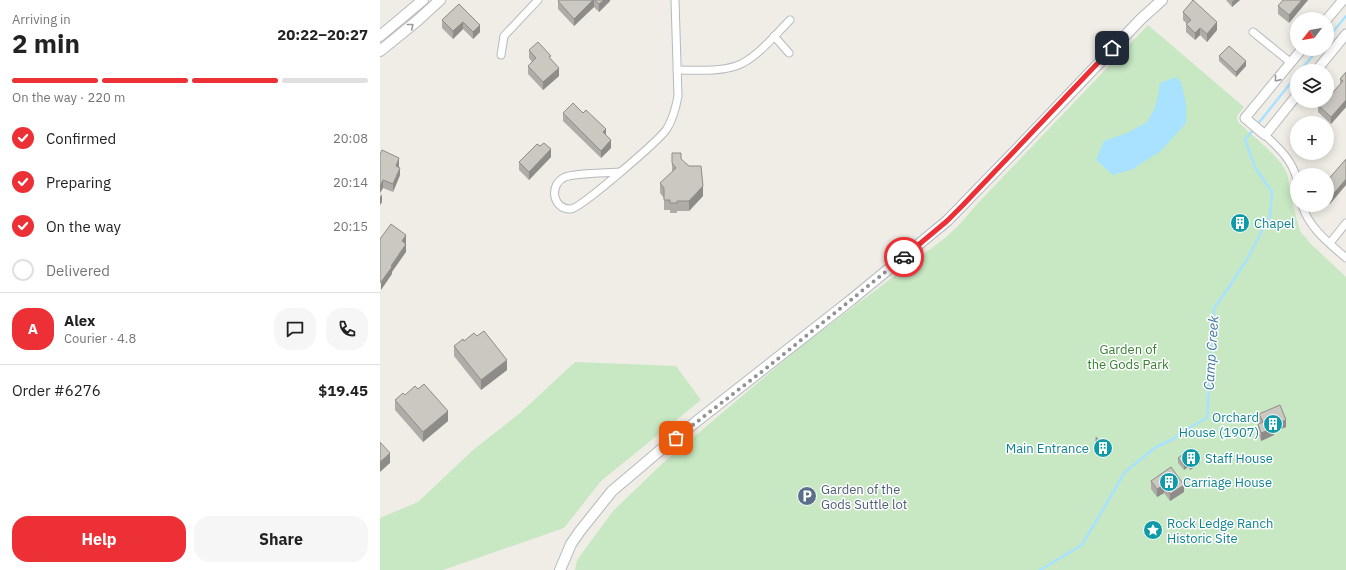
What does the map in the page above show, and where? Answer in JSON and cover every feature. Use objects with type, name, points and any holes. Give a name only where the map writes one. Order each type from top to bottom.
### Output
[{"type":"main road","points":[[380,36],[423,0]]},
{"type":"main road","points":[[380,51],[440,0]]},
{"type":"main road","points":[[560,570],[566,554],[580,531],[612,491],[658,451],[851,300],[947,221],[1018,149],[1141,19],[1162,0]]},
{"type":"street","points":[[501,54],[504,36],[538,0]]},
{"type":"street","points":[[620,172],[565,177],[560,180],[554,189],[555,198],[565,208],[572,209],[582,203],[620,172],[650,147],[668,128],[676,108],[678,96],[675,0]]},
{"type":"street","points":[[1333,12],[1343,0]]},
{"type":"street","points":[[677,70],[719,69],[737,66],[752,57],[790,20]]},
{"type":"street","points":[[1253,32],[1290,62]]},
{"type":"street","points":[[1322,64],[1346,34]]},
{"type":"street","points":[[774,36],[789,53]]},
{"type":"street","points":[[1292,168],[1290,162],[1275,144],[1246,118],[1296,56]]},
{"type":"street","points":[[1265,135],[1290,104]]},
{"type":"street","points":[[1305,212],[1309,222],[1346,258]]},
{"type":"street","points":[[1330,243],[1346,223]]},
{"type":"green space","name":"Garden of the Gods Park","points":[[1148,25],[1244,107],[1237,116],[1238,122],[1269,150],[1281,163],[1287,173],[1290,189],[1290,212],[1295,212],[1300,231],[1311,244],[1346,277],[1346,570],[575,570],[577,560],[613,511],[664,462],[800,347],[945,238],[959,225],[979,202]]},
{"type":"green space","points":[[575,362],[676,366],[701,400],[601,481],[564,528],[443,570],[380,570],[380,518],[418,502],[473,450],[519,414]]},
{"type":"water","points":[[1176,77],[1181,82],[1186,104],[1186,123],[1161,151],[1133,169],[1113,175],[1096,160],[1104,141],[1127,133],[1147,122],[1154,110],[1160,83]]},
{"type":"building","points":[[593,0],[574,19],[558,1]]},
{"type":"building","points":[[595,0],[604,0],[599,4]]},
{"type":"building","points":[[1193,0],[1217,22],[1207,34],[1200,28],[1195,33],[1186,24],[1191,20],[1183,12]]},
{"type":"building","points":[[1283,0],[1302,0],[1290,12],[1289,15],[1278,6]]},
{"type":"building","points":[[459,4],[480,25],[473,32],[463,22],[453,31],[442,20]]},
{"type":"building","points":[[538,42],[551,56],[549,57],[559,68],[543,82],[528,66],[536,58],[529,50]]},
{"type":"building","points":[[1229,46],[1246,61],[1236,72],[1219,56]]},
{"type":"building","points":[[1346,72],[1346,100],[1332,116],[1330,116],[1321,108],[1334,108],[1334,91],[1343,81],[1340,79]]},
{"type":"building","points":[[573,103],[583,113],[586,110],[606,129],[603,132],[611,140],[601,151],[563,113]]},
{"type":"building","points":[[544,143],[551,149],[529,172],[519,162],[537,144],[540,146]]},
{"type":"building","points":[[382,150],[399,158],[396,166],[400,168],[393,184],[383,180],[380,186],[380,154]]},
{"type":"building","points":[[672,153],[681,153],[681,159],[689,166],[701,166],[703,186],[689,201],[677,201],[677,203],[670,203],[670,200],[664,200],[664,188],[660,183],[676,168],[672,163]]},
{"type":"building","points":[[1346,159],[1346,179],[1334,193],[1334,173]]},
{"type":"building","points":[[391,224],[406,235],[402,241],[406,244],[391,266],[392,267],[380,282],[380,239]]},
{"type":"building","points":[[484,331],[507,360],[481,380],[454,346],[463,339],[464,341],[474,333],[477,336]]},
{"type":"building","points":[[424,384],[448,411],[423,432],[395,400],[403,393],[405,395],[415,386],[418,389]]},
{"type":"building","points":[[1280,405],[1286,420],[1273,425],[1274,428],[1261,433],[1258,424],[1263,422],[1259,414]]},
{"type":"building","name":"Main Entrance","points":[[1096,437],[1101,442],[1106,441],[1109,452],[1097,452]]},
{"type":"building","points":[[380,442],[390,453],[380,462]]},
{"type":"building","points":[[1192,448],[1200,458],[1190,465],[1188,462],[1184,465],[1178,458]]},
{"type":"building","points":[[1171,467],[1184,485],[1170,494],[1164,485],[1157,489],[1151,481]]},
{"type":"waterway","name":"Camp Creek","points":[[1334,31],[1346,16]]},
{"type":"waterway","name":"Camp Creek","points":[[1306,64],[1312,56]]},
{"type":"waterway","name":"Camp Creek","points":[[1040,570],[1082,545],[1125,472],[1156,447],[1173,439],[1185,430],[1207,418],[1214,308],[1246,261],[1270,216],[1272,192],[1256,169],[1245,140],[1290,84]]},
{"type":"way so far","points":[[676,438],[764,370],[904,257]]},
{"type":"place","name":"Chapel","points":[[1240,223]]},
{"type":"place","name":"Orchard House (1907)","points":[[1273,424]]},
{"type":"place","name":"Main Entrance","points":[[1103,448]]},
{"type":"place","name":"Staff House","points":[[1191,458]]},
{"type":"place","name":"Carriage House","points":[[1169,482]]},
{"type":"place","name":"Garden of the Gods Suttle lot","points":[[807,496]]},
{"type":"place","name":"Rock Ledge Ranch Historic Site","points":[[1153,530]]},
{"type":"route","points":[[904,257],[947,221],[963,205],[1018,149],[1112,48]]}]
